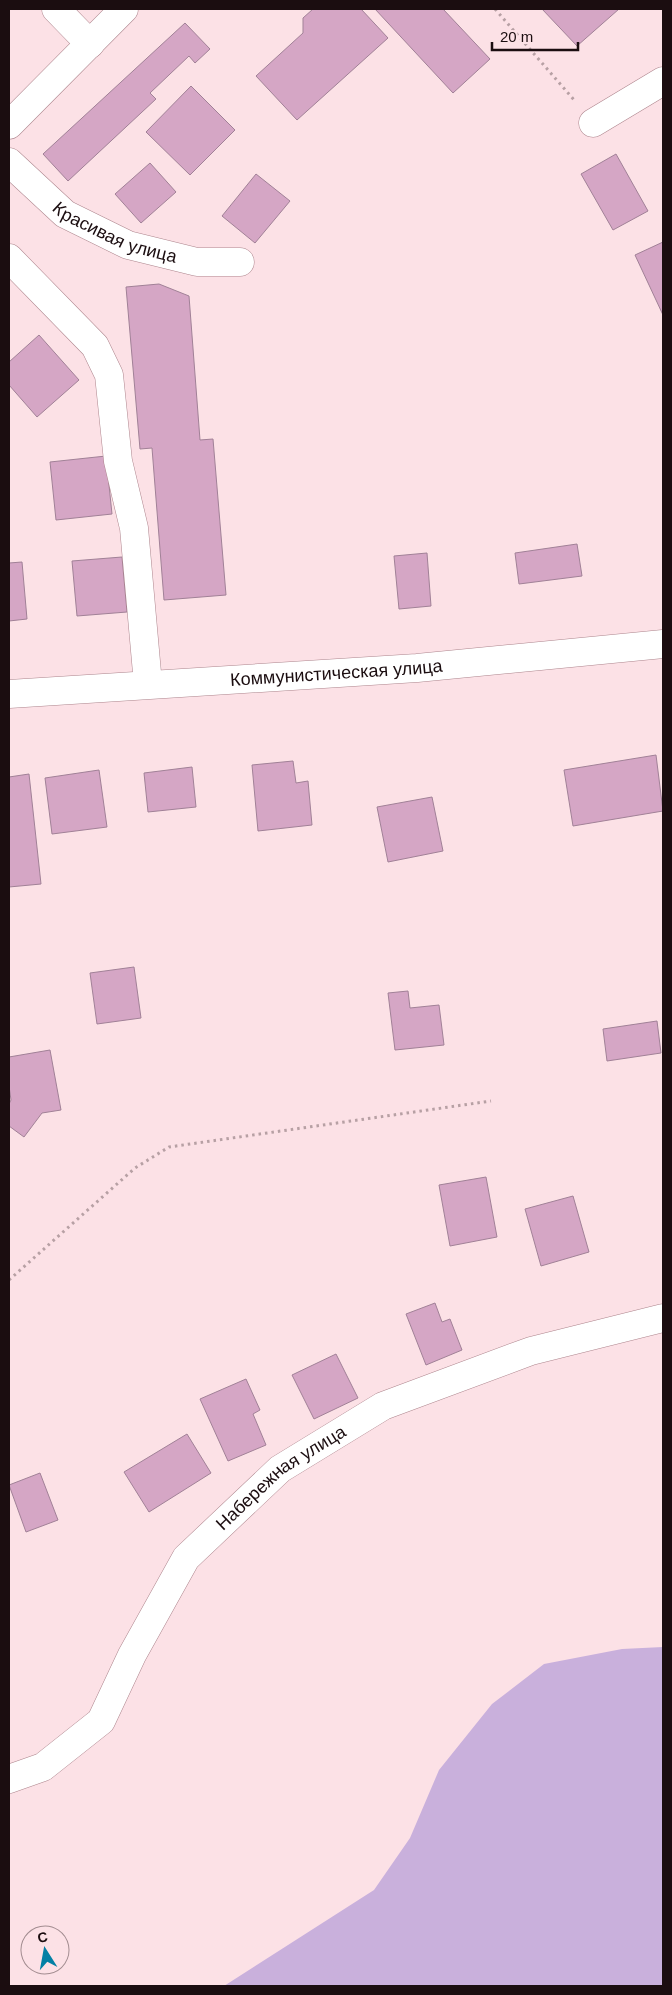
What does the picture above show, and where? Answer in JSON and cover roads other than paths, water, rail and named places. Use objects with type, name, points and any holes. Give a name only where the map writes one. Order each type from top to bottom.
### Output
[{"type":"street","points":[[56,9],[90,44]]},
{"type":"street","points":[[14,111],[90,44],[124,9]]},
{"type":"street","points":[[593,123],[663,81]]},
{"type":"street","name":"Красивая улица","points":[[9,162],[65,214],[128,245],[197,262],[240,262]]},
{"type":"street","points":[[9,258],[95,346],[109,375],[118,461],[134,528],[148,684]]},
{"type":"street","name":"Коммунистическая улица","points":[[9,694],[417,668],[663,644]]},
{"type":"street","name":"Набережная улица","points":[[9,1779],[43,1767],[101,1721],[132,1655],[186,1558],[280,1469],[384,1406],[531,1351],[663,1318]]}]
